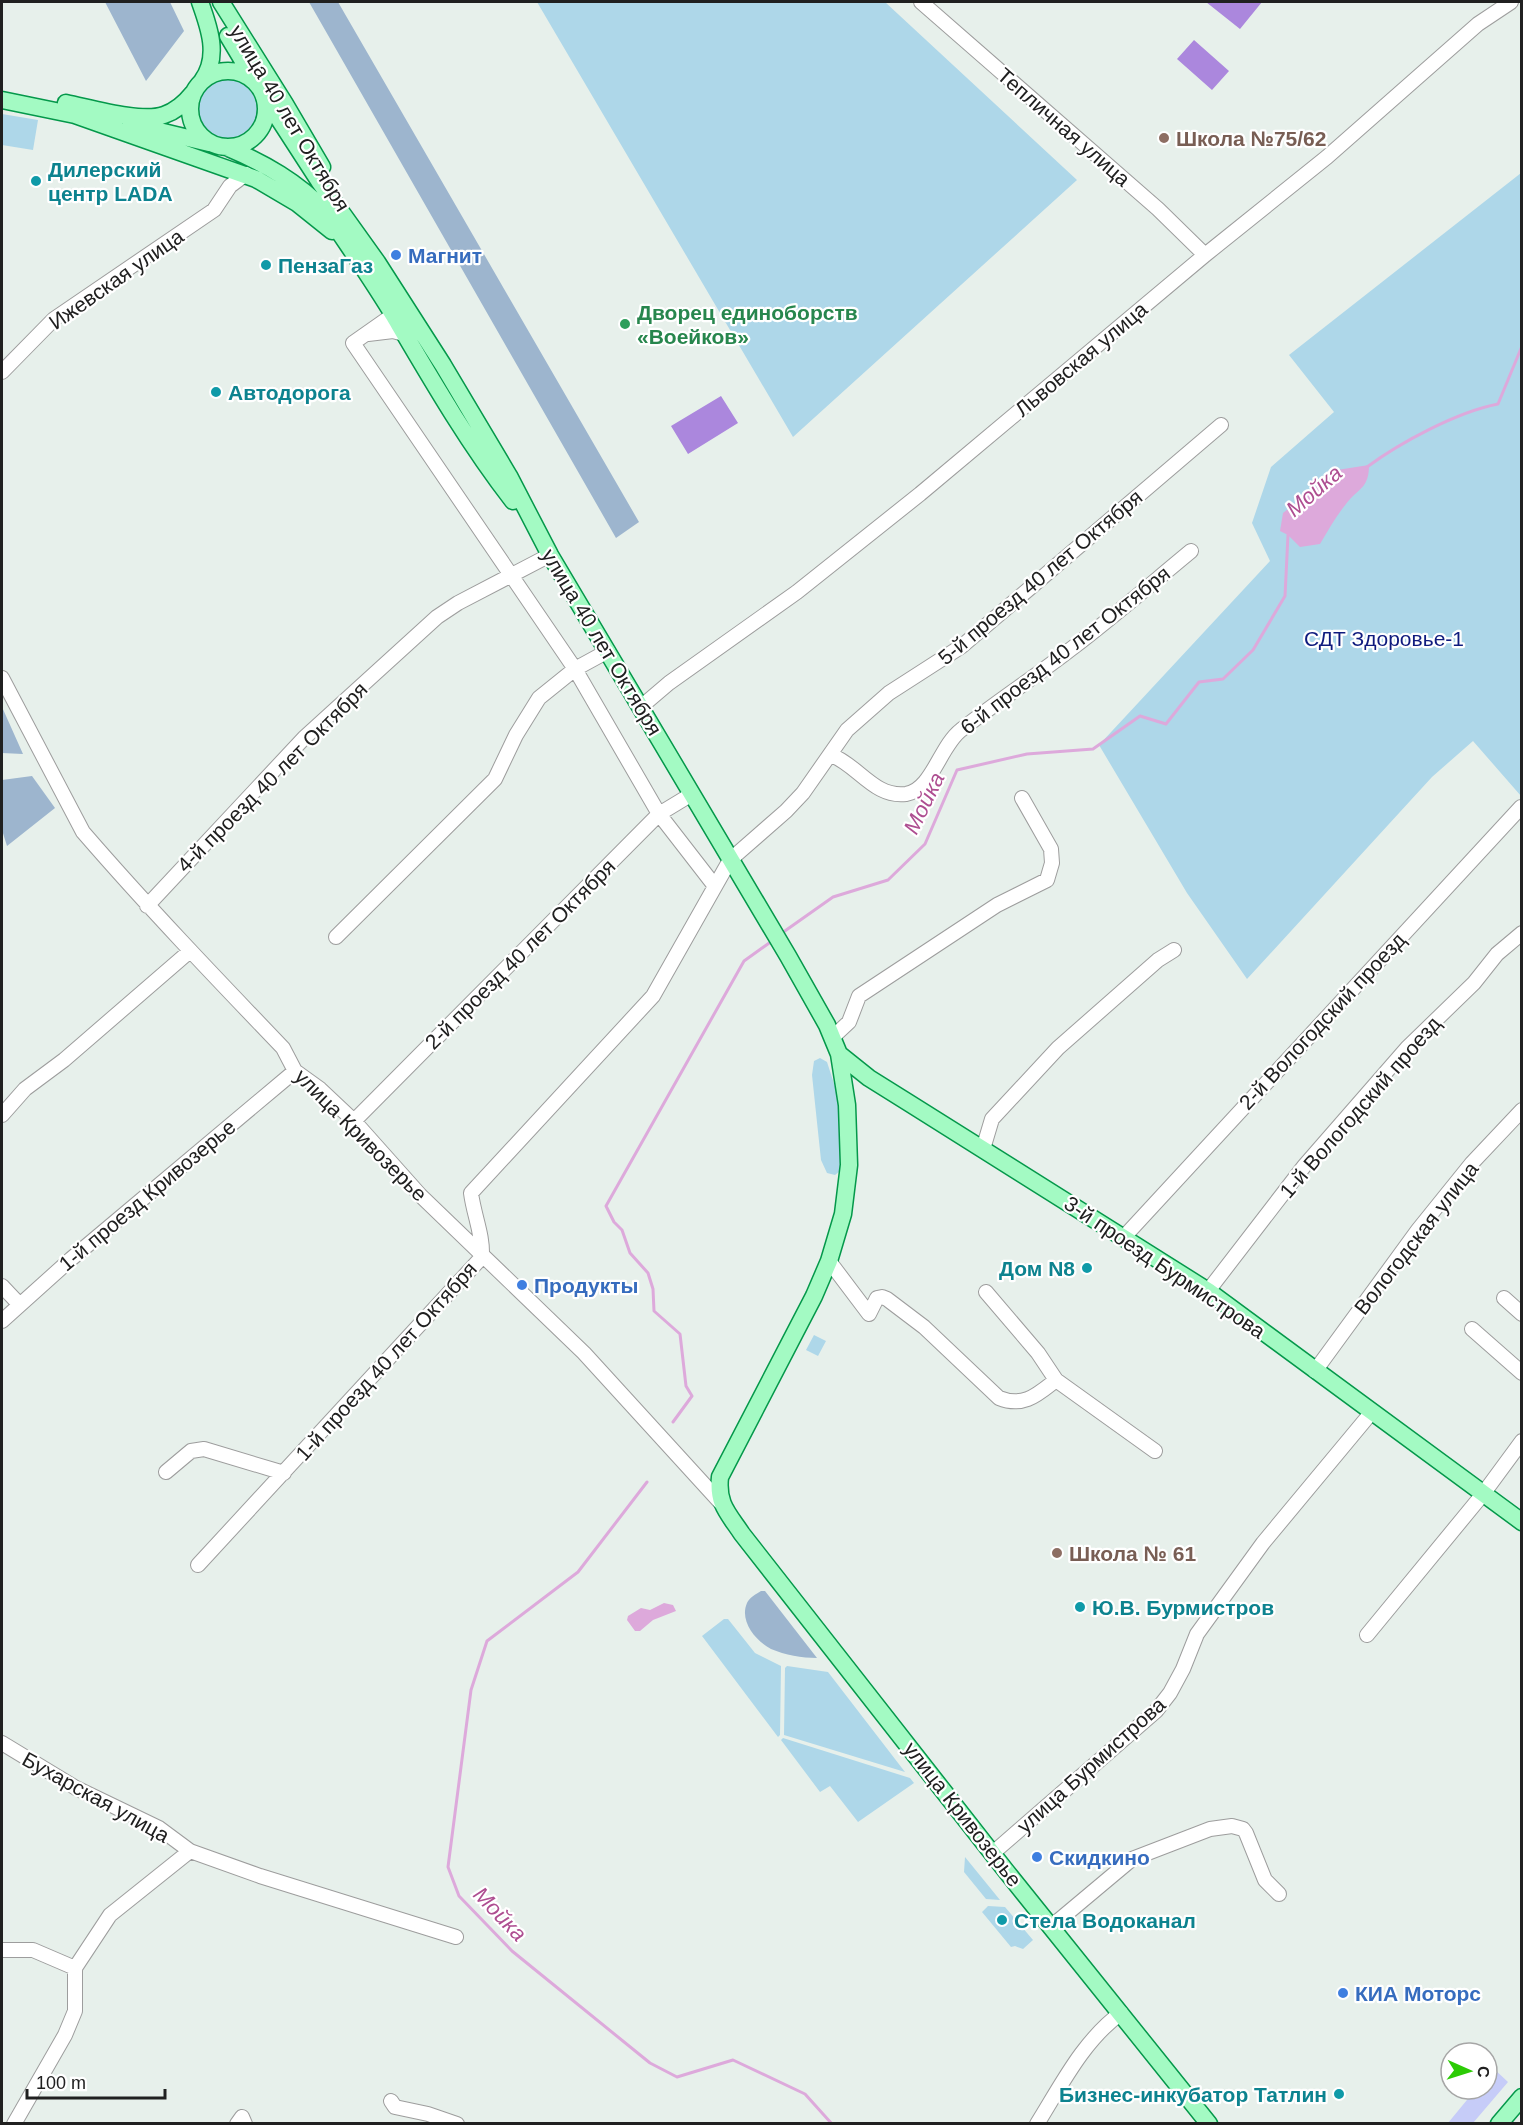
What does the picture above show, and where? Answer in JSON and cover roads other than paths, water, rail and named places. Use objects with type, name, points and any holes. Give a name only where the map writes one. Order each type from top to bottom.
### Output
[{"type":"main road","name":"улица 40 лет Октября","points":[[2,90],[141,117],[164,115],[182,105],[198,87],[210,68],[212,50],[210,33],[200,2]]},
{"type":"main road","name":"улица 40 лет Октября","points":[[213,2],[229,37],[319,181],[380,294],[399,310]]},
{"type":"main road","name":"улица 40 лет Октября","points":[[221,2],[285,104],[342,203],[352,239]]},
{"type":"main road","name":"улица 40 лет Октября","points":[[220,146],[240,146],[257,134],[266,116],[261,90],[246,75],[234,71],[220,72],[198,87],[190,106],[194,126],[202,137],[220,146],[273,170],[300,188],[378,262],[399,310],[508,476],[537,533],[642,706],[788,956],[833,1036],[839,1054]]},
{"type":"main road","points":[[2,100],[126,123],[220,146]]},
{"type":"main road","points":[[75,115],[238,171],[289,197],[352,239]]},
{"type":"main road","points":[[399,310],[404,334],[427,375],[498,482],[537,533]]},
{"type":"main road","points":[[720,1502],[718,1489],[720,1477],[814,1296],[829,1261],[843,1214],[849,1165],[847,1105],[839,1054]]},
{"type":"main road","name":"3-й проезд Бурмистрова","points":[[839,1054],[869,1078],[1208,1291],[1521,1522]]},
{"type":"main road","name":"улица Кривозерье","points":[[720,1502],[780,1583],[1209,2124]]},
{"type":"main road","points":[[1499,2124],[1521,2097]]},
{"type":"street","name":"Тепличная улица","points":[[921,2],[1158,209],[1205,255]]},
{"type":"street","name":"Львовская улица","points":[[642,706],[669,683],[797,592],[911,501],[1205,255],[1327,157],[1478,24],[1511,2]]},
{"type":"street","name":"Ижевская улица","points":[[2,372],[54,319],[214,210],[238,171],[220,146]]},
{"type":"street","points":[[366,335],[377,320],[380,294]]},
{"type":"street","points":[[399,310],[353,343],[575,669],[659,814],[714,885]]},
{"type":"street","points":[[366,335],[384,332],[404,334]]},
{"type":"street","name":"5-й проезд 40 лет Октября","points":[[714,885],[730,860],[803,793],[847,730],[884,697],[962,646],[1221,425]]},
{"type":"street","name":"6-й проезд 40 лет Октября","points":[[831,755],[845,761],[870,783],[885,791],[900,794],[919,789],[949,742],[960,731],[1007,694],[1070,650],[1191,551]]},
{"type":"street","name":"4-й проезд 40 лет Октября","points":[[147,906],[304,738],[437,616],[550,555]]},
{"type":"street","points":[[336,937],[495,779],[516,735],[539,698],[575,669],[609,651]]},
{"type":"street","name":"улица Кривозерье","points":[[2,678],[83,832],[147,906],[283,1048],[295,1071],[320,1089],[354,1121],[420,1195],[584,1353],[720,1502]]},
{"type":"street","name":"2-й проезд 40 лет Октября","points":[[354,1121],[659,814],[692,794]]},
{"type":"street","points":[[833,1036],[849,1022],[860,996],[997,906],[1047,880],[1052,863],[1051,849],[1022,798]]},
{"type":"street","name":"2-й Вологодский проезд","points":[[1124,1237],[1521,807]]},
{"type":"street","name":"1-й проезд 40 лет Октября","points":[[198,1565],[482,1257],[483,1240],[473,1213],[471,1193],[653,996],[714,885]]},
{"type":"street","name":"1-й Вологодский проезд","points":[[1208,1291],[1305,1165],[1375,1084],[1407,1048],[1474,983],[1497,954],[1521,933]]},
{"type":"street","points":[[983,1149],[992,1119],[1058,1048],[1158,960],[1174,950]]},
{"type":"street","points":[[2,1115],[25,1089],[64,1060],[190,951]]},
{"type":"street","name":"1-й проезд Кривозерье","points":[[2,1321],[19,1304],[295,1071]]},
{"type":"street","name":"Вологодская улица","points":[[1315,1371],[1425,1222],[1472,1163],[1521,1110]]},
{"type":"street","points":[[829,1261],[869,1314],[877,1298],[887,1299],[924,1327],[999,1398],[1012,1402],[1026,1401],[1056,1380]]},
{"type":"street","points":[[2,1286],[19,1304]]},
{"type":"street","points":[[986,1292],[1038,1353],[1056,1380],[1155,1451]]},
{"type":"street","points":[[1504,1298],[1521,1314]]},
{"type":"street","points":[[1472,1329],[1521,1373]]},
{"type":"street","name":"улица Бурмистрова","points":[[994,1852],[1156,1711],[1184,1669],[1197,1634],[1263,1543],[1371,1413]]},
{"type":"street","points":[[1367,1635],[1483,1494],[1521,1441]]},
{"type":"street","points":[[166,1472],[191,1451],[204,1449],[284,1473]]},
{"type":"street","name":"Бухарская улица","points":[[2,1743],[76,1788],[159,1828],[190,1851],[260,1876],[456,1937]]},
{"type":"street","points":[[1052,1926],[1132,1859],[1210,1829],[1221,1827],[1238,1827],[1246,1833],[1265,1880],[1279,1894]]},
{"type":"street","points":[[14,2124],[65,2035],[75,2011],[75,1968],[110,1915],[190,1851]]},
{"type":"street","points":[[2,1950],[33,1950],[75,1968]]},
{"type":"street","points":[[1037,2124],[1086,2047],[1104,2026],[1121,2013]]},
{"type":"street","points":[[391,2100],[395,2107],[428,2114],[457,2124]]},
{"type":"water","points":[[1369,465],[1365,484],[1342,509],[1320,544],[1300,547],[1288,535],[1280,531],[1283,513],[1337,470]]},
{"type":"water","points":[[664,1603],[673,1605],[676,1611],[653,1620],[640,1631],[635,1631],[627,1620],[628,1616],[641,1608],[650,1610]]},
{"type":"waterway","name":"Мойка","points":[[1367,467],[1430,429],[1465,414],[1498,404],[1522,346]]},
{"type":"waterway","name":"Мойка","points":[[782,933],[833,897],[888,880],[925,844],[957,770],[1027,754],[1093,749],[1140,716],[1166,724],[1199,682],[1223,679],[1253,650],[1285,596],[1289,534]]},
{"type":"waterway","name":"Мойка","points":[[673,1422],[692,1396],[686,1386],[680,1334],[654,1311],[653,1289],[648,1273],[630,1253],[622,1230],[614,1222],[606,1206],[744,961],[772,941]]},
{"type":"waterway","name":"Мойка","points":[[647,1482],[578,1572],[487,1641],[471,1690],[448,1867],[459,1896],[512,1951],[650,2063],[677,2077],[733,2060],[805,2094],[832,2124]]},
{"type":"place","name":"Школа №75/62","points":[[1164,138]]},
{"type":"place","name":"Дилерский центр LADA","points":[[36,181]]},
{"type":"place","name":"Магнит","points":[[396,255]]},
{"type":"place","name":"ПензаГаз","points":[[266,265]]},
{"type":"place","name":"Дворец единоборств «Воейков»","points":[[625,324]]},
{"type":"place","name":"Автодорога","points":[[216,392]]},
{"type":"place","name":"Дом N8","points":[[1087,1268]]},
{"type":"place","name":"Продукты","points":[[522,1285]]},
{"type":"place","name":"Школа № 61","points":[[1057,1553]]},
{"type":"place","name":"Ю.В. Бурмистров","points":[[1080,1607]]},
{"type":"place","name":"Скидкино","points":[[1037,1857]]},
{"type":"place","name":"Стела Водоканал","points":[[1002,1920]]},
{"type":"place","name":"КИА Моторс","points":[[1343,1993]]},
{"type":"place","name":"Бизнес-инкубатор Татлин","points":[[1339,2094]]},
{"type":"park label","name":"СДТ Здоровье-1","points":[[1384,638]]}]
